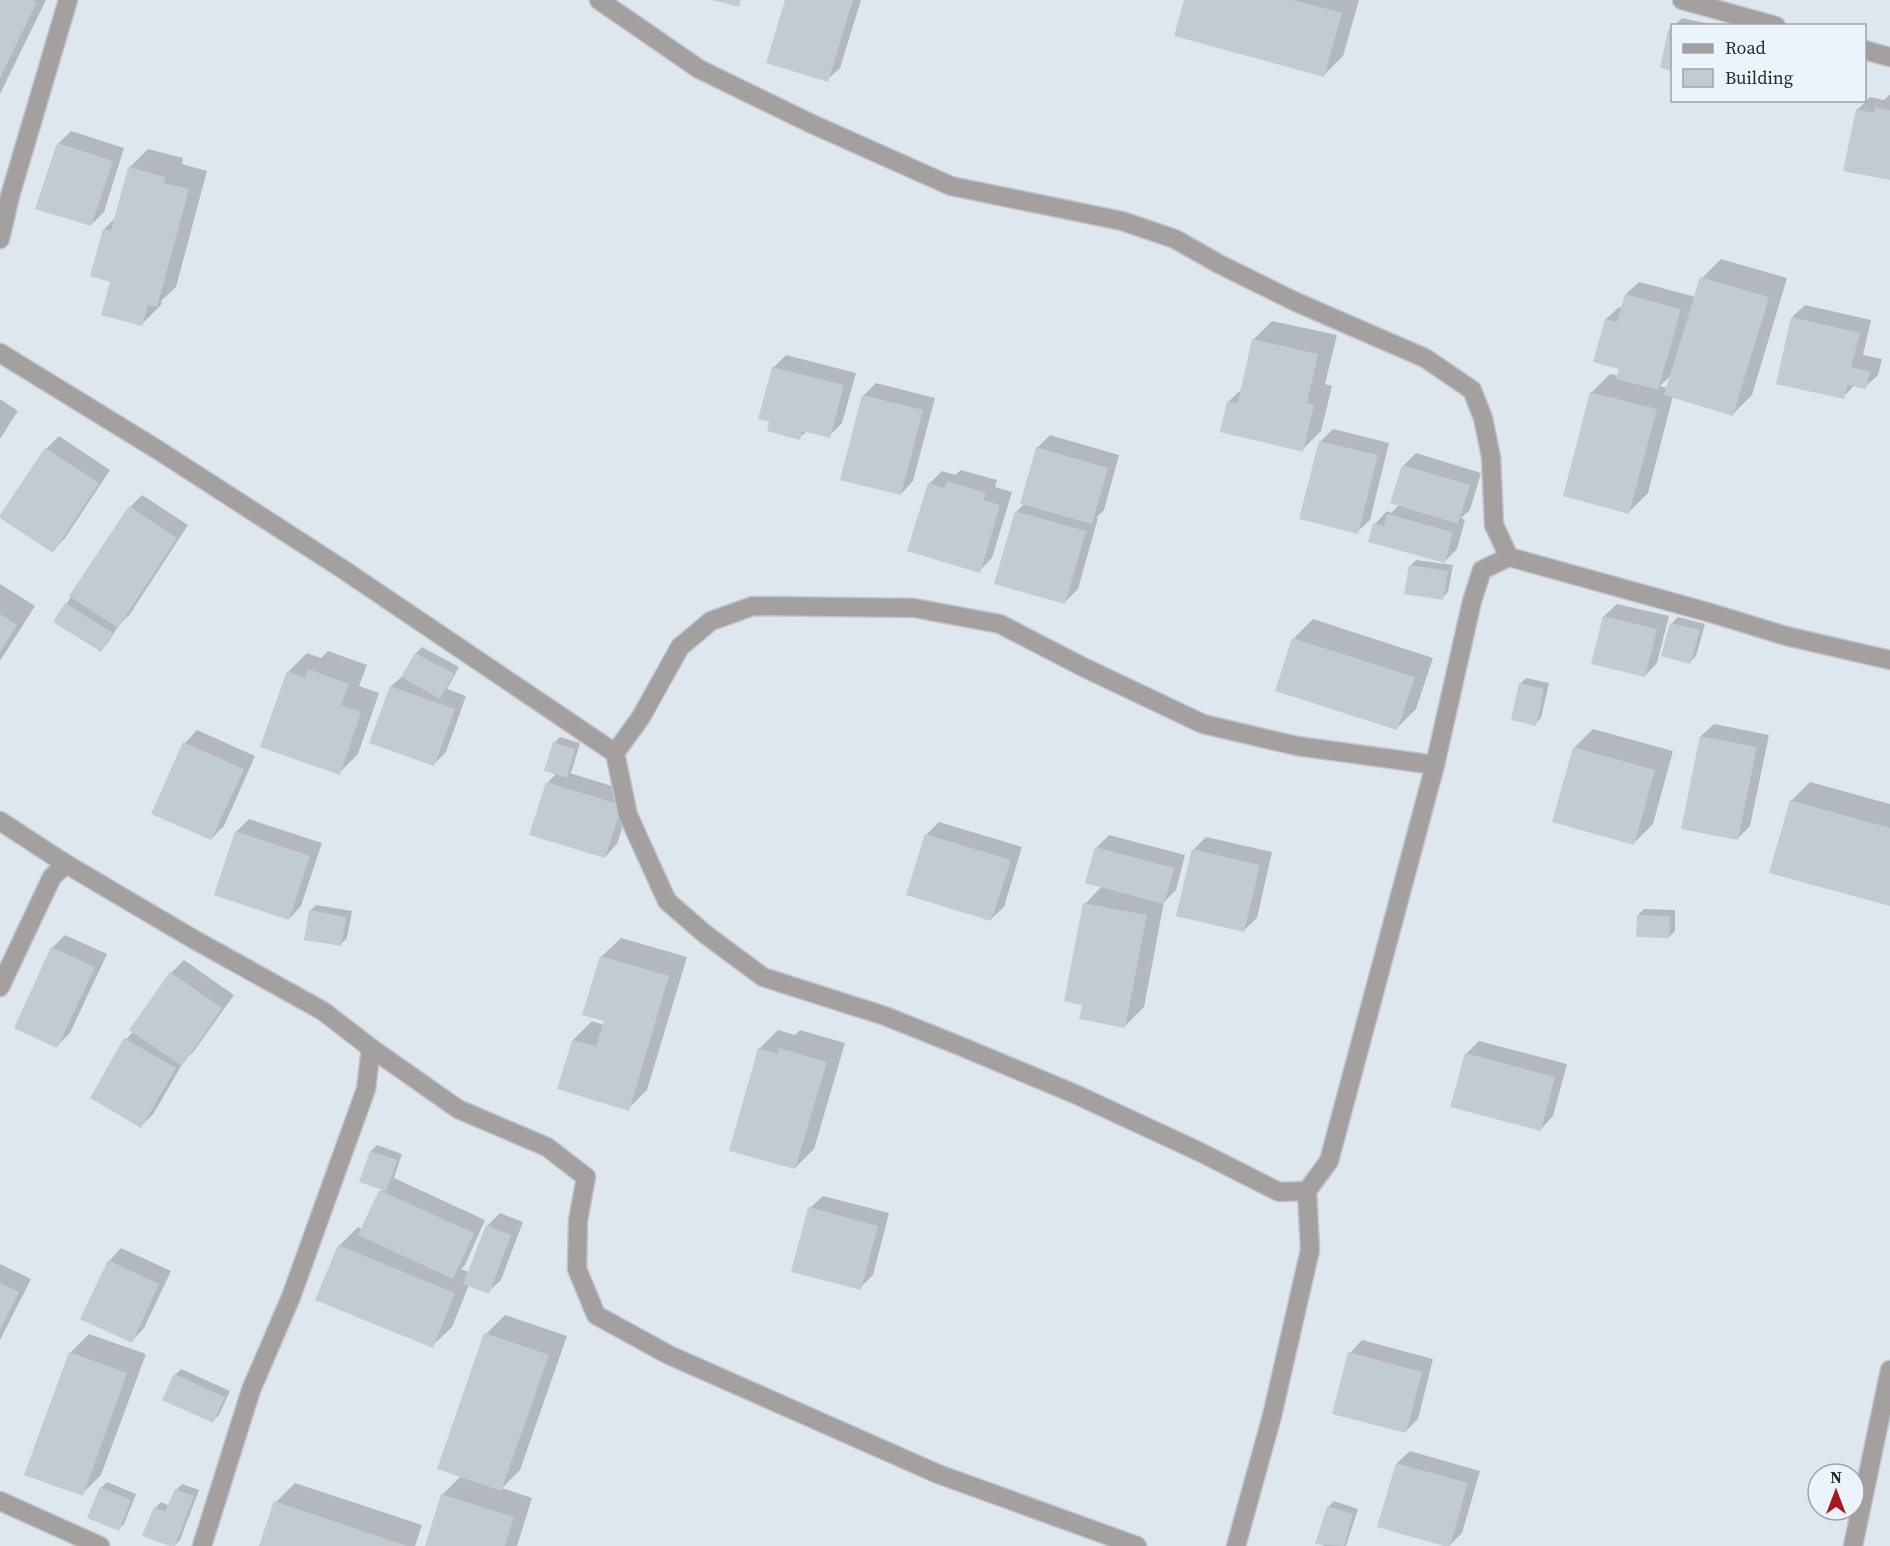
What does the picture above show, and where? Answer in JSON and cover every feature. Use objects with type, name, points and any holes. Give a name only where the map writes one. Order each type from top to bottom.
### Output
[{"type":"street","points":[[0,239],[10,196],[68,0]]},
{"type":"street","points":[[599,0],[699,69],[812,124],[951,186],[1122,221],[1175,239],[1219,264],[1296,302],[1425,358],[1472,390],[1483,418],[1491,457],[1494,525],[1509,557]]},
{"type":"street","points":[[1682,0],[1769,24]]},
{"type":"street","points":[[1866,51],[1890,57]]},
{"type":"street","points":[[0,353],[158,450],[341,568],[615,753],[628,815],[667,901],[705,934],[763,977],[885,1016],[991,1059],[1075,1094],[1279,1192],[1307,1191]]},
{"type":"street","points":[[1236,1546],[1272,1416],[1310,1250],[1307,1191],[1329,1161],[1435,765],[1472,601],[1482,570],[1509,557],[1785,636],[1890,660]]},
{"type":"street","points":[[615,753],[640,717],[680,647],[711,621],[753,606],[914,608],[1000,624],[1083,667],[1203,724],[1297,746],[1435,765]]},
{"type":"street","points":[[0,821],[66,864],[195,940],[323,1011],[458,1109],[547,1148],[586,1178],[578,1221],[576,1269],[596,1315],[669,1355],[938,1474],[1137,1546]]},
{"type":"street","points":[[0,987],[52,877],[66,864]]},
{"type":"street","points":[[202,1546],[251,1390],[291,1297],[366,1089],[371,1048]]},
{"type":"street","points":[[1853,1546],[1890,1370]]},
{"type":"street","points":[[0,1501],[100,1546]]},
{"type":"building","points":[[0,0],[37,2],[0,78]]},
{"type":"building","points":[[712,0],[741,0],[739,7]]},
{"type":"building","points":[[785,0],[853,0],[828,82],[766,63]]},
{"type":"building","points":[[1184,0],[1293,0],[1342,13],[1324,77],[1174,36]]},
{"type":"building","points":[[1668,30],[1671,31],[1671,71],[1660,68]]},
{"type":"building","points":[[1875,107],[1890,110],[1890,180],[1843,171],[1856,109],[1874,113]]},
{"type":"building","points":[[57,143],[113,161],[91,226],[35,209]]},
{"type":"building","points":[[128,167],[165,177],[164,183],[189,189],[157,307],[148,305],[142,326],[101,315],[110,282],[90,276],[103,229],[111,231]]},
{"type":"building","points":[[1700,277],[1769,297],[1733,416],[1664,395]]},
{"type":"building","points":[[1625,294],[1681,309],[1658,390],[1616,379],[1619,369],[1593,362],[1605,319],[1617,322]]},
{"type":"building","points":[[1791,317],[1860,333],[1851,367],[1870,372],[1866,389],[1848,385],[1844,399],[1776,384]]},
{"type":"building","points":[[1252,339],[1318,354],[1307,403],[1314,405],[1303,452],[1220,432],[1227,401],[1238,403]]},
{"type":"building","points":[[772,367],[844,385],[830,438],[802,431],[800,440],[767,431],[769,422],[758,419]]},
{"type":"building","points":[[1590,392],[1657,409],[1629,514],[1563,496]]},
{"type":"building","points":[[862,395],[923,410],[901,495],[840,480]]},
{"type":"building","points":[[1319,441],[1378,455],[1358,534],[1299,519]]},
{"type":"building","points":[[1036,447],[1108,468],[1092,524],[1020,504]]},
{"type":"building","points":[[45,448],[99,483],[53,553],[0,518]]},
{"type":"building","points":[[1402,465],[1470,485],[1458,524],[1390,503]]},
{"type":"building","points":[[947,481],[986,493],[983,500],[1000,505],[980,573],[907,551],[928,483],[944,488]]},
{"type":"building","points":[[129,506],[177,538],[118,628],[69,596]]},
{"type":"building","points":[[1015,511],[1086,531],[1065,604],[994,584]]},
{"type":"building","points":[[1387,514],[1453,532],[1445,563],[1368,542],[1373,523],[1384,526]]},
{"type":"building","points":[[1409,565],[1448,571],[1443,600],[1404,594]]},
{"type":"building","points":[[65,603],[113,633],[101,652],[53,622]]},
{"type":"building","points":[[0,614],[17,625],[0,652]]},
{"type":"building","points":[[1603,616],[1657,629],[1645,677],[1591,664]]},
{"type":"building","points":[[1670,623],[1700,630],[1690,664],[1661,656]]},
{"type":"building","points":[[1292,638],[1415,677],[1397,730],[1275,691]]},
{"type":"building","points":[[415,653],[454,674],[440,699],[401,677]]},
{"type":"building","points":[[308,669],[349,684],[341,705],[361,712],[340,775],[260,747],[287,671],[305,678]]},
{"type":"building","points":[[1519,683],[1544,689],[1536,726],[1511,720]]},
{"type":"building","points":[[390,686],[455,709],[434,766],[369,743]]},
{"type":"building","points":[[1700,736],[1757,747],[1738,840],[1681,829]]},
{"type":"building","points":[[183,742],[244,769],[211,840],[151,814]]},
{"type":"building","points":[[553,742],[575,749],[567,778],[544,771]]},
{"type":"building","points":[[1573,747],[1655,770],[1634,845],[1552,822]]},
{"type":"building","points":[[546,782],[622,805],[605,858],[529,835]]},
{"type":"building","points":[[1790,800],[1890,828],[1890,906],[1769,873]]},
{"type":"building","points":[[235,831],[310,856],[289,920],[214,895]]},
{"type":"building","points":[[925,834],[1011,860],[991,921],[906,895]]},
{"type":"building","points":[[1095,847],[1174,868],[1164,904],[1085,883]]},
{"type":"building","points":[[1192,849],[1260,865],[1244,932],[1176,916]]},
{"type":"building","points":[[1083,903],[1147,915],[1125,1028],[1079,1019],[1082,1005],[1064,1001]]},
{"type":"building","points":[[309,910],[346,917],[341,946],[304,940]]},
{"type":"building","points":[[1637,915],[1670,916],[1669,938],[1636,937]]},
{"type":"building","points":[[51,947],[95,967],[57,1048],[14,1028]]},
{"type":"building","points":[[600,956],[669,976],[629,1111],[557,1089],[572,1040],[596,1046],[604,1021],[582,1015]]},
{"type":"building","points":[[170,972],[222,1008],[182,1066],[129,1030]]},
{"type":"building","points":[[124,1038],[176,1068],[141,1128],[90,1098]]},
{"type":"building","points":[[758,1048],[778,1054],[779,1048],[827,1062],[795,1169],[729,1151]]},
{"type":"building","points":[[1465,1053],[1555,1077],[1541,1131],[1450,1107]]},
{"type":"building","points":[[370,1151],[397,1160],[386,1191],[359,1182]]},
{"type":"building","points":[[379,1190],[474,1233],[453,1279],[358,1235]]},
{"type":"building","points":[[808,1207],[878,1226],[861,1290],[791,1272]]},
{"type":"building","points":[[486,1225],[511,1235],[489,1294],[463,1284]]},
{"type":"building","points":[[338,1245],[455,1293],[433,1348],[315,1300]]},
{"type":"building","points":[[108,1260],[159,1284],[132,1343],[80,1319]]},
{"type":"building","points":[[0,1283],[19,1292],[0,1330]]},
{"type":"building","points":[[484,1333],[549,1355],[501,1491],[437,1469]]},
{"type":"building","points":[[69,1352],[127,1373],[83,1496],[24,1475]]},
{"type":"building","points":[[1348,1352],[1422,1372],[1406,1433],[1332,1414]]},
{"type":"building","points":[[174,1374],[225,1397],[213,1423],[162,1400]]},
{"type":"building","points":[[1396,1463],[1468,1483],[1450,1546],[1377,1527]]},
{"type":"building","points":[[100,1487],[131,1500],[119,1531],[87,1518]]},
{"type":"building","points":[[175,1489],[194,1496],[175,1546],[142,1536],[154,1507],[165,1512]]},
{"type":"building","points":[[441,1494],[514,1517],[505,1546],[425,1546]]},
{"type":"building","points":[[274,1501],[407,1546],[259,1546]]},
{"type":"building","points":[[1327,1506],[1353,1514],[1344,1546],[1315,1544]]}]
